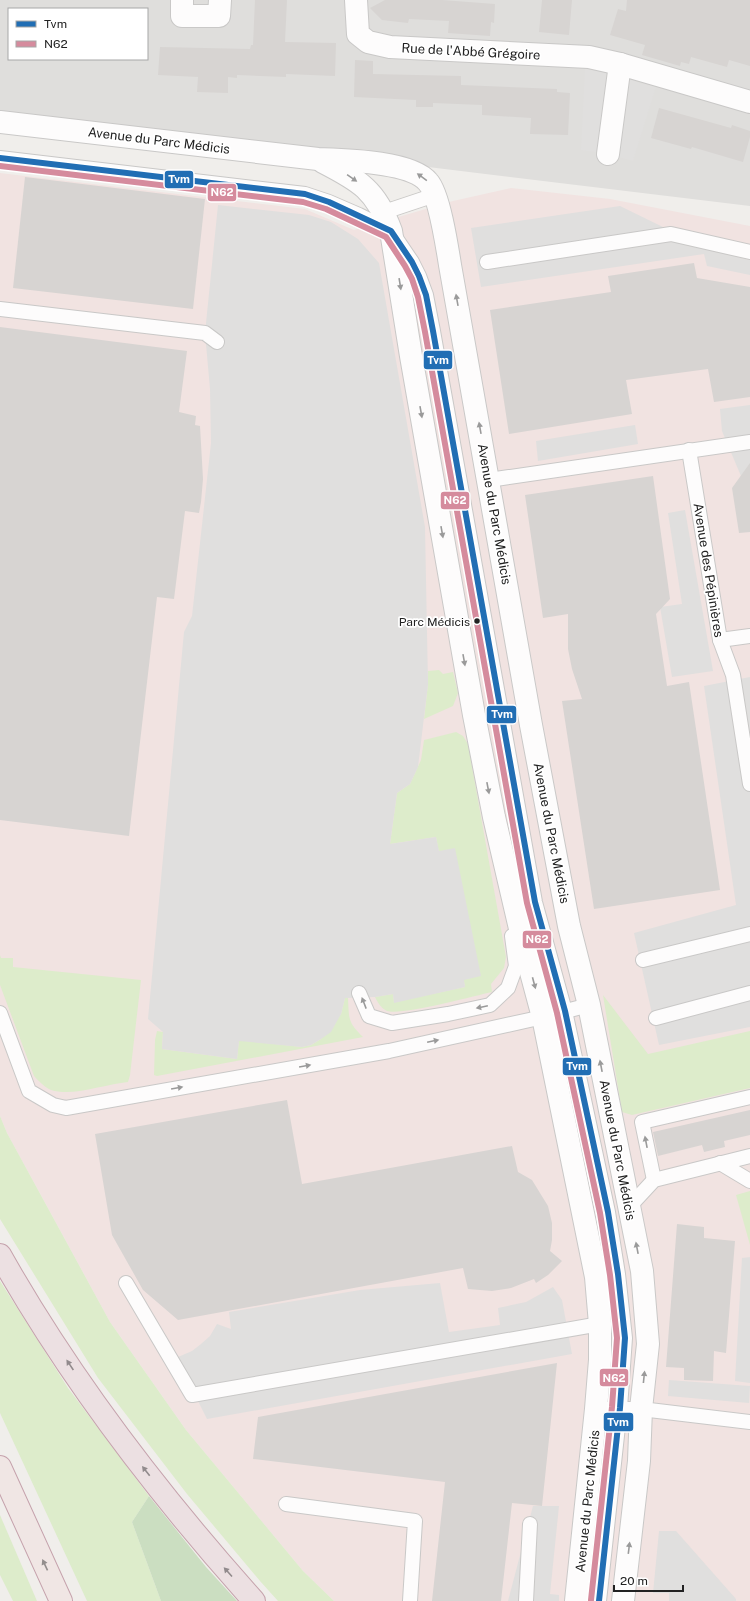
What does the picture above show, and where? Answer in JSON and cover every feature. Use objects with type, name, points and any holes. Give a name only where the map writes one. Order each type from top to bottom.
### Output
[{"type":"highway","points":[[0,1255],[54,1341],[131,1452],[176,1511],[254,1601]]},
{"type":"highway","points":[[0,1467],[61,1601]]},
{"type":"street","points":[[182,0],[182,16],[219,16],[220,0]]},
{"type":"street","name":"Rue de l'Abbé Grégoire","points":[[356,0],[358,34],[368,42],[390,47],[589,57],[620,64],[750,102]]},
{"type":"street","points":[[608,154],[620,64]]},
{"type":"street","name":"Avenue du Parc Médicis","points":[[0,122],[318,159],[347,160],[399,168],[420,174],[429,182],[435,195],[450,265],[531,724],[568,918],[589,1005],[642,1271],[648,1344],[631,1408],[639,1462],[623,1601]]},
{"type":"street","name":"Avenue du Parc Médicis","points":[[318,159],[350,176],[368,191],[388,222],[469,692],[494,817],[525,950],[543,1017],[596,1277],[600,1324],[600,1360],[576,1601]]},
{"type":"lane","points":[[0,158],[305,194],[353,212],[388,222],[412,262],[426,295],[535,902],[565,1011],[608,1212],[618,1274],[631,1408],[599,1601]]},
{"type":"lane","points":[[388,222],[435,195]]},
{"type":"lane","points":[[487,262],[671,234],[750,252]]},
{"type":"lane","points":[[0,309],[205,333],[217,342]]},
{"type":"lane","points":[[489,480],[750,442]]},
{"type":"lane","name":"Avenue des Pépinières","points":[[690,450],[720,640],[733,675],[750,784]]},
{"type":"lane","points":[[720,640],[750,636]]},
{"type":"lane","points":[[359,993],[369,1016],[392,1023],[448,1014],[490,1005],[508,988],[516,966],[494,817]]},
{"type":"lane","points":[[643,960],[750,934]]},
{"type":"lane","points":[[656,1018],[750,993]]},
{"type":"lane","points":[[0,1013],[28,1091],[52,1105],[66,1108],[389,1051],[543,1017],[589,1005]]},
{"type":"lane","points":[[654,1180],[642,1122],[750,1097]]},
{"type":"lane","points":[[629,1207],[654,1180],[750,1156]]},
{"type":"lane","points":[[720,1163],[750,1181]]},
{"type":"lane","points":[[126,1283],[192,1395],[600,1324]]},
{"type":"lane","points":[[596,1409],[631,1408],[750,1422]]},
{"type":"lane","points":[[286,1504],[415,1521],[410,1601]]},
{"type":"lane","points":[[526,1601],[530,1524]]},
{"type":"shaded area","points":[[0,0],[750,0],[750,206],[0,115]]},
{"type":"shaded area","points":[[585,68],[603,68],[639,83],[656,87],[633,161],[608,154],[581,150]]},
{"type":"shaded area","points":[[0,173],[305,209],[354,230],[453,201],[511,188],[610,199],[750,226],[750,1601],[334,1601],[303,1571],[186,1430],[110,1322],[7,1133],[0,1116]]},
{"type":"shaded area","points":[[218,205],[309,215],[331,222],[358,239],[379,263],[425,527],[428,684],[418,767],[410,784],[397,793],[390,844],[436,837],[439,851],[455,848],[481,976],[464,980],[465,987],[394,1003],[393,994],[375,997],[345,998],[341,1014],[331,1032],[311,1045],[302,1047],[239,1041],[237,1059],[162,1049],[163,1032],[148,1019],[184,632],[192,616],[211,443],[210,389],[205,333]]},
{"type":"shaded area","points":[[620,206],[710,250],[750,260],[750,275],[707,266],[704,254],[481,287],[471,228]]},
{"type":"shaded area","points":[[750,405],[750,475],[741,476],[722,431],[720,409]]},
{"type":"shaded area","points":[[635,425],[638,444],[538,461],[536,441]]},
{"type":"shaded area","points":[[685,510],[713,671],[672,677],[660,607],[682,604],[668,513]]},
{"type":"shaded area","points":[[750,677],[750,1027],[659,1045],[634,933],[736,905],[704,686]]},
{"type":"shaded area","points":[[750,1257],[750,1383],[735,1381],[742,1258]]},
{"type":"shaded area","points":[[440,1283],[449,1332],[500,1325],[498,1308],[526,1302],[553,1287],[562,1300],[572,1354],[207,1419],[183,1371],[178,1357],[192,1351],[201,1344],[210,1336],[217,1324],[231,1329],[229,1312],[360,1290]]},
{"type":"shaded area","points":[[669,1380],[750,1386],[749,1403],[668,1396]]},
{"type":"shaded area","points":[[533,1506],[559,1506],[550,1594],[559,1595],[559,1601],[508,1601]]},
{"type":"shaded area","points":[[659,1531],[676,1531],[736,1599],[736,1601],[669,1601],[669,1593],[653,1593]]},
{"type":"green space","points":[[439,670],[443,674],[453,672],[458,693],[453,706],[424,719],[428,671]]},
{"type":"green space","points":[[456,732],[463,736],[468,744],[506,957],[504,968],[491,984],[492,992],[406,1011],[387,1011],[380,1005],[375,997],[393,994],[394,1002],[465,987],[436,837],[390,844],[397,793],[410,784],[421,760],[424,740]]},
{"type":"green space","points":[[0,955],[1,958],[13,958],[13,967],[141,980],[128,1082],[79,1091],[60,1092],[51,1090],[40,1082],[34,1076],[0,985]]},
{"type":"green space","points":[[603,995],[648,1054],[750,1031],[750,1088],[632,1115],[622,1112]]},
{"type":"green space","points":[[345,998],[348,998],[350,1020],[354,1028],[363,1037],[157,1076],[154,1075],[155,1040],[157,1031],[163,1032],[162,1049],[237,1059],[239,1040],[302,1047],[311,1045],[321,1039],[341,1014]]},
{"type":"green space","points":[[0,1116],[7,1133],[110,1322],[186,1430],[303,1571],[334,1601],[278,1601],[187,1494],[98,1378],[0,1219]]},
{"type":"green space","points":[[750,1191],[750,1245],[736,1195]]},
{"type":"green space","points":[[0,1281],[68,1388],[149,1496],[132,1522],[161,1601],[87,1601],[0,1413]]},
{"type":"green space","points":[[149,1496],[206,1567],[237,1601],[161,1601],[132,1522]]},
{"type":"green space","points":[[0,1515],[37,1601],[13,1601],[0,1575]]},
{"type":"building","points":[[255,0],[287,0],[285,42],[336,43],[335,76],[286,74],[286,77],[237,75],[237,78],[228,77],[228,93],[197,92],[198,77],[158,75],[160,47],[250,49],[251,45],[253,45]]},
{"type":"building","points":[[385,0],[442,0],[495,4],[494,23],[491,22],[490,36],[448,33],[449,21],[409,19],[408,23],[382,20],[370,8]]},
{"type":"building","points":[[542,0],[572,0],[569,35],[539,32]]},
{"type":"building","points":[[627,0],[750,0],[750,66],[729,60],[727,67],[691,57],[689,64],[681,62],[680,66],[642,55],[645,45],[610,35],[618,9],[626,11]]},
{"type":"building","points":[[355,60],[373,61],[373,74],[461,76],[461,85],[557,89],[557,92],[570,93],[568,135],[530,134],[531,118],[482,115],[482,105],[433,103],[433,107],[416,107],[416,100],[354,97]]},
{"type":"building","points":[[659,108],[731,128],[732,125],[750,131],[750,137],[743,162],[692,147],[691,149],[651,138]]},
{"type":"building","points":[[25,177],[205,199],[193,309],[13,288]]},
{"type":"building","points":[[694,263],[697,278],[750,287],[750,397],[714,402],[708,369],[626,380],[632,414],[509,434],[490,310],[611,292],[608,276]]},
{"type":"building","points":[[0,327],[187,351],[179,412],[196,416],[195,425],[200,426],[203,479],[201,502],[199,513],[185,511],[174,599],[157,597],[129,836],[0,820]]},
{"type":"building","points":[[750,463],[750,532],[739,533],[732,488]]},
{"type":"building","points":[[653,476],[670,599],[656,614],[667,686],[689,682],[720,890],[594,909],[562,701],[582,699],[572,669],[568,649],[568,614],[543,618],[525,495]]},
{"type":"building","points":[[287,1100],[302,1184],[512,1146],[518,1172],[532,1180],[548,1206],[552,1223],[552,1240],[550,1251],[562,1261],[548,1275],[536,1283],[534,1279],[511,1288],[492,1291],[468,1289],[463,1268],[178,1320],[143,1290],[112,1235],[95,1134]]},
{"type":"building","points":[[750,1110],[750,1135],[724,1141],[725,1147],[704,1152],[702,1145],[658,1156],[653,1132]]},
{"type":"building","points":[[677,1224],[704,1227],[704,1238],[735,1241],[726,1353],[714,1351],[713,1381],[684,1380],[684,1368],[666,1367]]},
{"type":"building","points":[[557,1363],[542,1506],[512,1503],[501,1601],[432,1601],[445,1482],[253,1459],[258,1417]]},
{"type":"transit line","name":"Tvm","points":[[0,158],[305,194],[329,202],[391,231],[412,262],[419,276],[426,295],[433,331],[535,902],[565,1011],[608,1212],[618,1274],[625,1338],[620,1408],[599,1601]]},
{"type":"transit line","name":"N62","points":[[0,166],[303,202],[326,209],[386,237],[412,279],[418,297],[425,332],[527,903],[557,1013],[600,1213],[610,1275],[617,1338],[612,1407],[591,1600]]},
{"type":"place","name":"Parc Médicis","points":[[477,621]]}]
